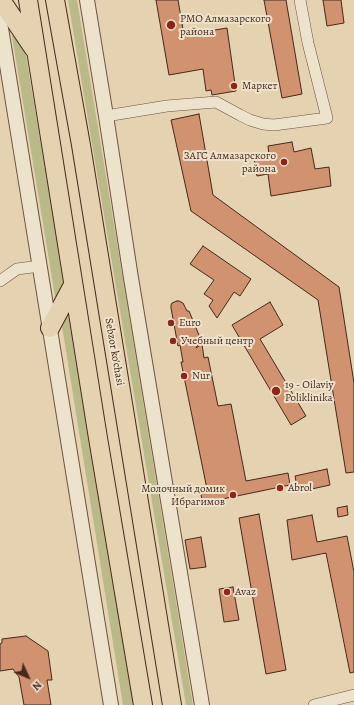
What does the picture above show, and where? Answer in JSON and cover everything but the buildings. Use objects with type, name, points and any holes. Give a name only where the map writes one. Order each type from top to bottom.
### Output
[{"type":"main road","points":[[1,0],[37,52]]},
{"type":"main road","points":[[28,0],[73,285],[143,705]]},
{"type":"main road","name":"Sebzor ko‘chasi","points":[[55,0],[172,705]]},
{"type":"main road","points":[[52,150],[80,145]]},
{"type":"main road","points":[[50,328],[73,285]]},
{"type":"street","points":[[87,0],[131,278],[202,705]]},
{"type":"street","points":[[106,116],[167,106],[216,102],[250,120],[263,124],[274,125],[327,118],[308,42],[300,0]]},
{"type":"street","points":[[0,22],[111,705]]},
{"type":"street","points":[[0,281],[18,269],[40,266]]},
{"type":"street","points":[[314,705],[354,695]]},
{"type":"green space","points":[[68,0],[77,0],[193,705],[186,705]]},
{"type":"green space","points":[[17,35],[26,56],[65,287],[56,302],[12,36]]},
{"type":"green space","points":[[69,305],[135,705],[123,705],[61,320]]},
{"type":"place","name":"РМО Алмазарского района","points":[[171,25]]},
{"type":"place","name":"Маркет","points":[[234,86]]},
{"type":"place","name":"ЗАГС Алмазарского района","points":[[284,162]]},
{"type":"place","name":"Euro","points":[[171,323]]},
{"type":"place","name":"Учебный центр","points":[[173,341]]},
{"type":"place","name":"Nur","points":[[184,376]]},
{"type":"place","name":"19 - Oilaviy Poliklinika","points":[[276,391]]},
{"type":"place","name":"Abrol","points":[[280,488]]},
{"type":"place","name":"Молочный домик Ибрагимов","points":[[233,495]]},
{"type":"place","name":"Avaz","points":[[227,592]]}]
